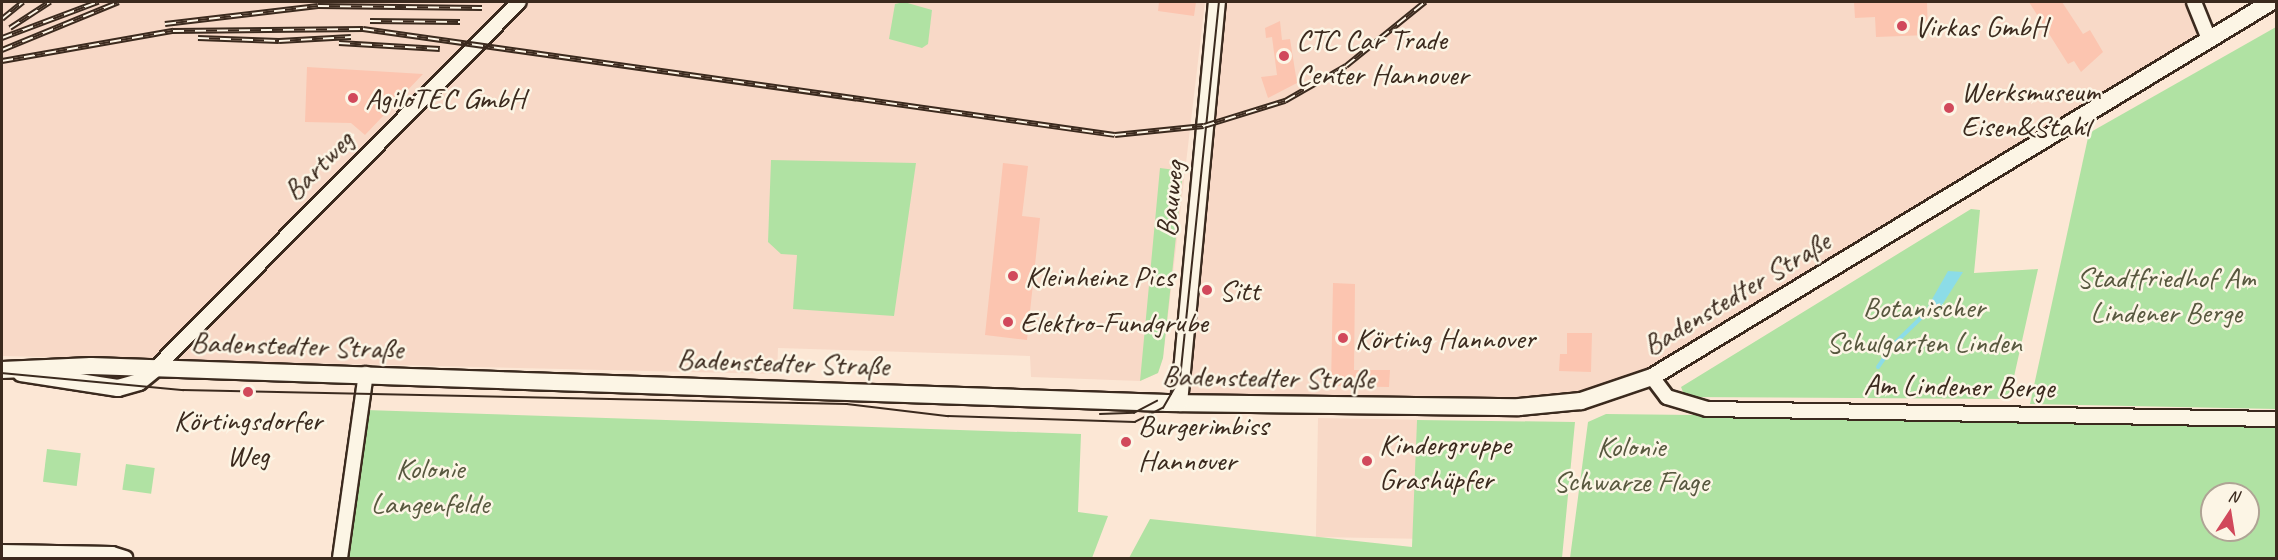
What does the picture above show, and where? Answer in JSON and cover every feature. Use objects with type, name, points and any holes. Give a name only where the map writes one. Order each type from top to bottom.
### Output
[{"type":"street","name":"Bartweg","points":[[156,368],[519,2]]},
{"type":"street","name":"Bauweg","points":[[1179,402],[1217,2]]},
{"type":"street","points":[[2194,2],[2208,38]]},
{"type":"street","name":"Badenstedter Straße","points":[[3,370],[47,365],[1179,402],[1520,407],[1581,401],[1652,377],[2208,38],[2271,2]]},
{"type":"street","points":[[340,558],[366,374]]},
{"type":"street","name":"Am Lindener Berge","points":[[1652,377],[1667,397],[1707,409],[2277,419]]},
{"type":"street","points":[[2,552],[112,554],[124,558]]},
{"type":"shaded area","points":[[2,2],[1205,2],[1163,358],[1158,373],[1140,381],[1031,377],[1030,356],[778,348],[777,374],[2,356]]},
{"type":"shaded area","points":[[1217,2],[2194,2],[2208,37],[1652,377],[1581,401],[1179,403]]},
{"type":"shaded area","name":"Kindergruppe Grashüpfer","points":[[1318,418],[1417,420],[1415,539],[1316,537]]},
{"type":"green space","points":[[904,2],[932,10],[928,44],[922,48],[889,39],[895,4]]},
{"type":"green space","name":"Stadtfriedhof Am Lindener Berge","points":[[2276,27],[2276,409],[2030,404],[2089,133]]},
{"type":"green space","points":[[771,160],[916,163],[894,316],[793,309],[797,255],[781,254],[768,242]]},
{"type":"green space","points":[[1160,168],[1183,171],[1163,358],[1158,373],[1140,381]]},
{"type":"green space","name":"Botanischer Schulgarten Linden","points":[[1971,209],[1980,210],[1974,273],[2038,269],[2009,399],[1685,397],[1681,387]]},
{"type":"green space","name":"Kolonie Langenfelde","points":[[366,410],[1081,434],[1078,512],[1108,516],[1092,558],[346,558]]},
{"type":"green space","name":"Kolonie Schwarze Flage","points":[[1606,414],[2276,422],[2276,558],[1570,558],[1588,422]]},
{"type":"green space","points":[[1417,420],[1575,422],[1562,558],[1129,558],[1150,519],[1412,547]]},
{"type":"green space","points":[[47,449],[81,453],[77,486],[43,482]]},
{"type":"green space","points":[[126,464],[155,468],[151,494],[122,490]]},
{"type":"water","points":[[1948,271],[1963,272],[1937,313],[1922,317]]},
{"type":"building","points":[[1159,2],[1196,2],[1194,16],[1158,11]]},
{"type":"building","name":"Virkas GmbH","points":[[1854,2],[1927,2],[1928,35],[1876,37],[1875,17],[1855,18]]},
{"type":"building","points":[[2029,2],[2062,2],[2083,34],[2090,30],[2103,52],[2081,72],[2074,61],[2068,64]]},
{"type":"building","name":"CTC Car Trade Center Hannover","points":[[1280,21],[1282,40],[1290,39],[1297,83],[1268,98],[1261,77],[1277,75],[1272,37],[1266,38],[1265,28]]},
{"type":"building","name":"AgiloTEC GmbH","points":[[307,67],[423,74],[365,135],[351,123],[305,122]]},
{"type":"building","name":"Kleinheinz Pics","points":[[1003,163],[1028,166],[1022,216],[1040,218],[1027,340],[985,335]]},
{"type":"building","name":"Körting Hannover","points":[[1333,283],[1355,284],[1354,370],[1390,370],[1389,387],[1331,386]]},
{"type":"building","points":[[1567,333],[1592,333],[1591,372],[1559,371],[1560,354],[1567,354]]},
{"type":"waterway","points":[[1895,343],[1922,317]]},
{"type":"waterway","points":[[1878,367],[1892,347]]},
{"type":"tram line","points":[[2,373],[183,390],[847,404],[948,416],[1135,422],[1163,408],[1180,379],[1219,2]]},
{"type":"tram line","points":[[1100,414],[1134,413],[1157,401]]},
{"type":"railway","points":[[2,19],[23,2]]},
{"type":"railway","points":[[10,28],[50,2]]},
{"type":"railway","points":[[2,38],[98,2]]},
{"type":"railway","points":[[2,50],[119,2]]},
{"type":"railway","points":[[2,61],[173,31],[363,29],[1115,135],[1204,126],[1285,101],[1346,66],[1425,2]]},
{"type":"railway","points":[[165,24],[318,6],[482,8]]},
{"type":"railway","points":[[370,21],[460,22]]},
{"type":"railway","points":[[198,38],[279,41],[351,37]]},
{"type":"railway","points":[[339,43],[440,49]]},
{"type":"place","name":"Virkas GmbH","points":[[1902,26]]},
{"type":"place","name":"CTC Car Trade Center Hannover","points":[[1284,56]]},
{"type":"place","name":"AgiloTEC GmbH","points":[[353,98]]},
{"type":"place","name":"Werksmuseum Eisen&Stahl","points":[[1949,108]]},
{"type":"place","name":"Kleinheinz Pics","points":[[1013,276]]},
{"type":"place","name":"Sitt","points":[[1207,290]]},
{"type":"place","name":"Elektro-Fundgrube","points":[[1008,322]]},
{"type":"place","name":"Körting Hannover","points":[[1343,338]]},
{"type":"place","name":"Körtingsdorfer Weg","points":[[248,392]]},
{"type":"place","name":"Burgerimbiss Hannover","points":[[1126,442]]},
{"type":"place","name":"Kindergruppe Grashüpfer","points":[[1367,461]]}]
